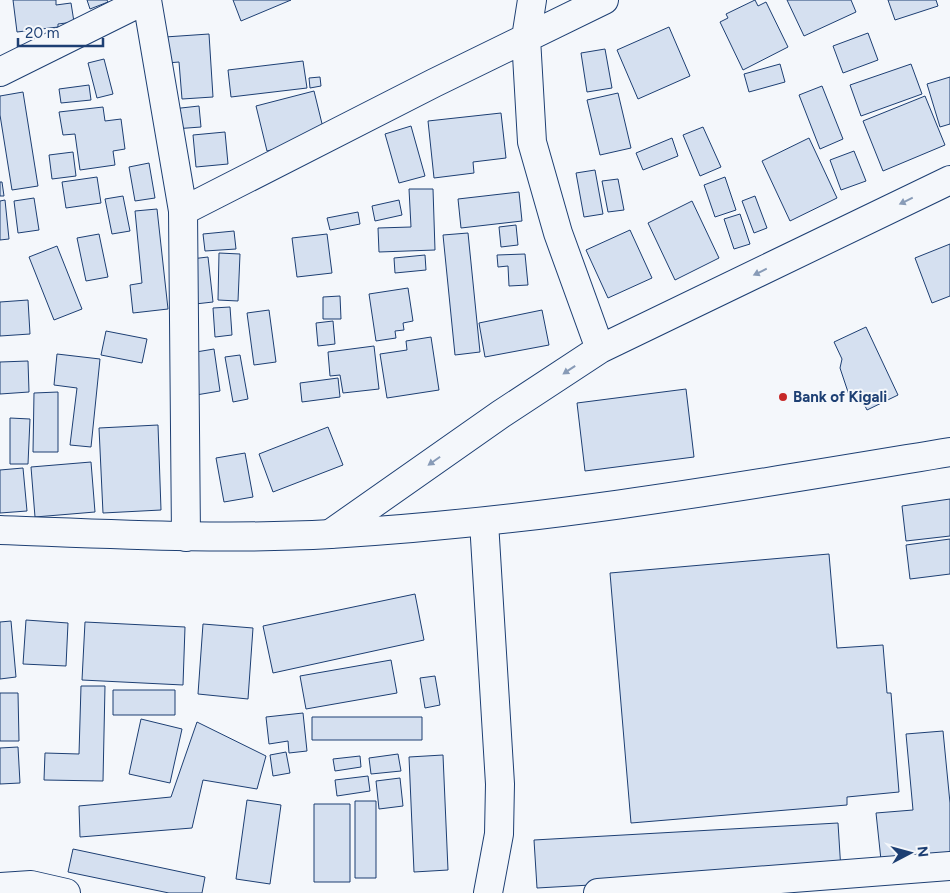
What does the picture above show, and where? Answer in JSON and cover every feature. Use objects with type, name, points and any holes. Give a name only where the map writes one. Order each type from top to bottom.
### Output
[{"type":"street","points":[[0,72],[146,0],[183,211],[186,537]]},
{"type":"street","points":[[532,0],[526,38],[532,142],[558,232],[600,349]]},
{"type":"street","points":[[183,211],[604,0]]},
{"type":"street","points":[[330,534],[493,420],[600,349],[950,180]]},
{"type":"street","points":[[0,530],[186,537],[330,534],[484,522],[686,496],[950,452]]},
{"type":"street","points":[[484,522],[500,784],[499,834],[488,893]]},
{"type":"street","points":[[598,893],[950,866]]},
{"type":"street","points":[[0,887],[31,885],[66,893]]},
{"type":"building","points":[[13,0],[56,0],[56,5],[71,3],[74,22],[58,24],[58,27],[17,32]]},
{"type":"building","points":[[87,0],[107,0],[108,2],[90,9]]},
{"type":"building","points":[[233,0],[291,0],[241,21]]},
{"type":"building","points":[[755,0],[758,6],[766,2],[788,47],[743,70],[720,22],[728,18],[726,14]]},
{"type":"building","points":[[787,0],[851,0],[856,12],[804,36]]},
{"type":"building","points":[[888,0],[936,0],[938,6],[895,20]]},
{"type":"building","points":[[669,27],[690,76],[638,99],[617,50]]},
{"type":"building","points":[[868,33],[878,60],[843,73],[833,46]]},
{"type":"building","points":[[209,34],[213,97],[182,99],[179,62],[167,63],[165,37]]},
{"type":"building","points":[[605,49],[612,88],[587,92],[581,53]]},
{"type":"building","points":[[104,59],[113,94],[97,98],[88,63]]},
{"type":"building","points":[[303,61],[307,88],[231,97],[228,70]]},
{"type":"building","points":[[780,64],[785,82],[749,92],[744,74]]},
{"type":"building","points":[[911,64],[922,94],[861,116],[850,85]]},
{"type":"building","points":[[320,77],[321,86],[310,88],[309,78]]},
{"type":"building","points":[[950,77],[950,124],[940,127],[927,84]]},
{"type":"building","points":[[89,85],[91,100],[61,103],[59,89]]},
{"type":"building","points":[[822,86],[843,139],[820,149],[799,95]]},
{"type":"building","points":[[314,91],[325,136],[267,151],[256,106]]},
{"type":"building","points":[[23,92],[38,186],[12,190],[0,115],[0,96]]},
{"type":"building","points":[[618,93],[631,148],[600,155],[587,100]]},
{"type":"building","points":[[925,96],[945,145],[883,171],[863,121]]},
{"type":"building","points":[[199,106],[201,127],[174,129],[172,109]]},
{"type":"building","points":[[103,107],[105,121],[121,119],[125,149],[113,151],[115,165],[80,170],[75,134],[63,135],[59,112]]},
{"type":"building","points":[[501,113],[506,158],[473,162],[474,173],[434,178],[428,121]]},
{"type":"building","points":[[411,126],[425,176],[399,183],[385,134]]},
{"type":"building","points":[[703,127],[721,167],[700,176],[683,135]]},
{"type":"building","points":[[225,132],[228,164],[196,167],[193,135]]},
{"type":"building","points":[[672,138],[678,156],[643,170],[636,153]]},
{"type":"building","points":[[809,138],[837,198],[790,221],[762,161]]},
{"type":"building","points":[[854,151],[866,181],[841,190],[830,160]]},
{"type":"building","points":[[73,152],[76,176],[52,179],[49,155]]},
{"type":"building","points":[[149,163],[155,198],[135,201],[129,167]]},
{"type":"building","points":[[595,170],[603,214],[584,217],[576,173]]},
{"type":"building","points":[[97,177],[101,203],[66,208],[62,182]]},
{"type":"building","points":[[725,177],[736,210],[715,217],[704,185]]},
{"type":"building","points":[[618,179],[624,210],[608,212],[602,181]]},
{"type":"building","points":[[0,182],[2,182],[4,196],[0,196]]},
{"type":"building","points":[[409,189],[433,189],[435,250],[379,252],[378,228],[411,227]]},
{"type":"building","points":[[519,192],[522,221],[461,228],[458,199]]},
{"type":"building","points":[[123,196],[130,231],[112,234],[105,199]]},
{"type":"building","points":[[755,196],[767,228],[754,233],[742,201]]},
{"type":"building","points":[[34,198],[39,230],[18,233],[14,201]]},
{"type":"building","points":[[5,200],[9,239],[0,240],[0,201]]},
{"type":"building","points":[[399,200],[402,215],[375,221],[372,206]]},
{"type":"building","points":[[692,201],[719,258],[675,280],[648,223]]},
{"type":"building","points":[[157,209],[168,309],[133,313],[130,285],[142,283],[135,211]]},
{"type":"building","points":[[358,212],[360,224],[330,230],[327,218]]},
{"type":"building","points":[[740,214],[750,244],[734,249],[724,219]]},
{"type":"building","points":[[516,225],[518,245],[501,247],[499,227]]},
{"type":"building","points":[[630,230],[652,278],[608,298],[586,250]]},
{"type":"building","points":[[234,231],[236,249],[205,251],[203,234]]},
{"type":"building","points":[[468,233],[480,352],[455,355],[443,235]]},
{"type":"building","points":[[99,234],[108,277],[86,281],[77,238]]},
{"type":"building","points":[[327,234],[332,273],[297,277],[292,238]]},
{"type":"building","points":[[950,244],[950,296],[932,303],[915,258]]},
{"type":"building","points":[[57,246],[82,309],[54,320],[29,257]]},
{"type":"building","points":[[219,253],[240,254],[238,301],[218,300]]},
{"type":"building","points":[[525,254],[528,285],[509,286],[508,266],[498,267],[497,255]]},
{"type":"building","points":[[425,255],[426,270],[395,273],[394,258]]},
{"type":"building","points":[[208,257],[213,302],[195,304],[191,259]]},
{"type":"building","points":[[408,288],[413,321],[403,323],[404,330],[395,331],[396,338],[376,341],[369,294]]},
{"type":"building","points":[[340,296],[341,319],[323,319],[323,297]]},
{"type":"building","points":[[28,300],[30,334],[0,336],[0,302]]},
{"type":"building","points":[[230,307],[232,335],[215,337],[213,308]]},
{"type":"building","points":[[269,310],[276,362],[254,365],[247,313]]},
{"type":"building","points":[[542,310],[549,345],[485,357],[479,323]]},
{"type":"building","points":[[333,321],[335,344],[318,346],[316,323]]},
{"type":"building","points":[[866,327],[898,395],[867,410],[863,402],[851,401],[840,368],[842,359],[834,342]]},
{"type":"building","points":[[106,331],[147,339],[142,363],[101,355]]},
{"type":"building","points":[[431,337],[439,390],[387,398],[380,354],[407,350],[406,341]]},
{"type":"building","points":[[374,346],[379,389],[343,393],[340,375],[330,376],[328,352]]},
{"type":"building","points":[[214,349],[220,391],[196,395],[190,353]]},
{"type":"building","points":[[57,354],[100,359],[91,447],[70,445],[77,388],[54,385]]},
{"type":"building","points":[[240,355],[248,399],[233,402],[225,357]]},
{"type":"building","points":[[28,361],[29,392],[0,394],[0,362]]},
{"type":"building","points":[[338,378],[340,397],[302,402],[300,383]]},
{"type":"building","points":[[686,389],[694,457],[585,471],[577,403]]},
{"type":"building","points":[[58,392],[58,452],[33,452],[34,393]]},
{"type":"building","points":[[10,418],[30,419],[28,464],[10,464]]},
{"type":"building","points":[[158,425],[161,510],[103,513],[99,428]]},
{"type":"building","points":[[328,427],[343,465],[273,492],[259,454]]},
{"type":"building","points":[[245,453],[253,497],[224,502],[216,458]]},
{"type":"building","points":[[91,462],[95,512],[35,517],[31,467]]},
{"type":"building","points":[[23,468],[27,511],[0,513],[0,470]]},
{"type":"building","points":[[950,499],[950,536],[906,541],[902,506]]},
{"type":"building","points":[[950,539],[950,574],[910,579],[906,545]]},
{"type":"building","points":[[829,554],[837,648],[883,645],[887,693],[891,693],[899,792],[847,797],[847,805],[631,823],[610,573]]},
{"type":"building","points":[[415,594],[424,640],[273,673],[263,626]]},
{"type":"building","points":[[26,620],[68,623],[66,666],[23,664]]},
{"type":"building","points":[[11,621],[16,677],[0,679],[0,622]]},
{"type":"building","points":[[85,622],[185,627],[183,685],[82,680]]},
{"type":"building","points":[[203,624],[253,628],[248,699],[198,694]]},
{"type":"building","points":[[391,660],[397,693],[306,709],[300,676]]},
{"type":"building","points":[[435,676],[440,705],[425,708],[420,678]]},
{"type":"building","points":[[81,686],[105,686],[103,781],[44,780],[45,753],[79,754]]},
{"type":"building","points":[[113,690],[175,690],[175,715],[113,715]]},
{"type":"building","points":[[0,693],[18,693],[19,741],[0,741]]},
{"type":"building","points":[[303,713],[307,751],[289,753],[288,741],[269,744],[266,717]]},
{"type":"building","points":[[312,717],[422,717],[422,740],[312,740]]},
{"type":"building","points":[[141,719],[182,729],[170,783],[129,774]]},
{"type":"building","points":[[197,722],[266,756],[257,789],[203,780],[192,828],[80,837],[79,806],[171,797]]},
{"type":"building","points":[[943,731],[950,803],[950,854],[881,860],[876,813],[913,810],[906,734]]},
{"type":"building","points":[[18,747],[20,783],[0,784],[0,748]]},
{"type":"building","points":[[286,752],[290,773],[273,776],[270,755]]},
{"type":"building","points":[[398,754],[401,771],[371,774],[369,758]]},
{"type":"building","points":[[443,755],[448,870],[414,872],[409,757]]},
{"type":"building","points":[[360,756],[361,767],[335,771],[333,759]]},
{"type":"building","points":[[368,776],[370,791],[337,796],[335,780]]},
{"type":"building","points":[[400,778],[403,806],[379,809],[376,781]]},
{"type":"building","points":[[247,800],[281,805],[270,884],[236,879]]},
{"type":"building","points":[[355,801],[376,801],[376,878],[355,878]]},
{"type":"building","points":[[314,804],[350,804],[350,882],[314,882]]},
{"type":"building","points":[[838,823],[841,871],[537,888],[534,840]]},
{"type":"building","points":[[73,849],[205,877],[202,893],[169,893],[68,872]]},
{"type":"place","name":"Bank of Kigali","points":[[783,397]]}]
